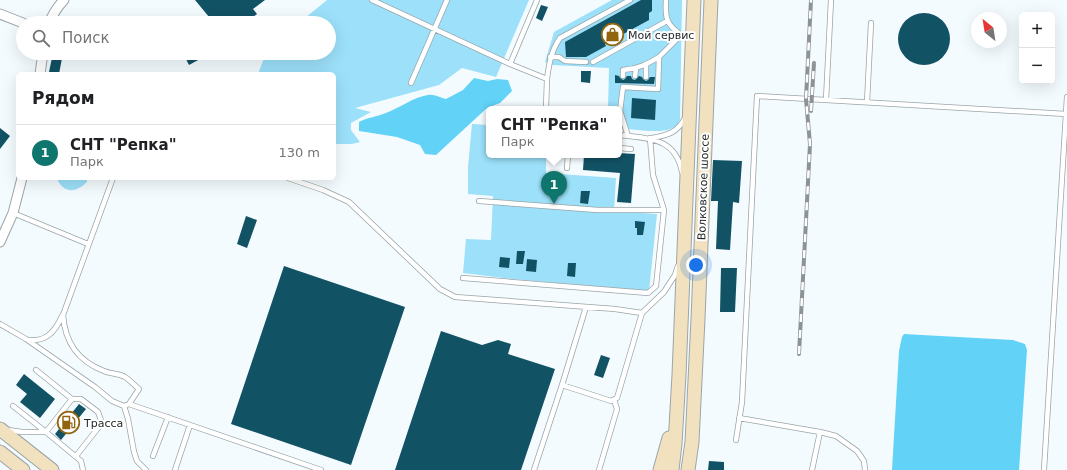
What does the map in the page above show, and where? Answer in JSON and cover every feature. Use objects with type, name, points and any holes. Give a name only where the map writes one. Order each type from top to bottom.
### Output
[{"type":"main road","name":"Волковское шоссе","points":[[672,470],[679,375],[690,105],[687,35],[694,0]]},
{"type":"main road","name":"Волковское шоссе","points":[[688,470],[692,442],[711,0]]},
{"type":"main road","points":[[660,470],[669,441],[679,375]]},
{"type":"main road","points":[[0,428],[52,470]]},
{"type":"main road","points":[[0,452],[22,470]]},
{"type":"street","points":[[53,16],[64,0]]},
{"type":"street","points":[[0,14],[16,20]]},
{"type":"street","points":[[40,72],[42,60]]},
{"type":"street","points":[[0,242],[13,213],[21,180]]},
{"type":"lane","points":[[372,0],[510,64],[547,79]]},
{"type":"lane","points":[[411,83],[447,0]]},
{"type":"lane","points":[[510,64],[536,0]]},
{"type":"lane","points":[[546,106],[547,79],[550,57],[560,38],[630,0]]},
{"type":"lane","points":[[623,76],[624,70],[636,69],[646,65],[659,57],[687,35],[672,28],[667,21],[666,0]]},
{"type":"lane","points":[[826,100],[831,0]]},
{"type":"lane","points":[[593,62],[667,21]]},
{"type":"lane","points":[[867,102],[871,23]]},
{"type":"lane","points":[[550,57],[559,57],[565,61],[586,62]]},
{"type":"lane","points":[[621,106],[623,85],[645,86],[658,89],[659,57]]},
{"type":"lane","points":[[646,65],[646,77]]},
{"type":"lane","points":[[635,76],[636,69]]},
{"type":"lane","points":[[736,440],[742,402],[757,96],[1066,114]]},
{"type":"lane","points":[[1044,470],[1067,98]]},
{"type":"lane","points":[[622,135],[650,138],[662,136],[677,130],[686,116],[690,105]]},
{"type":"lane","points":[[622,117],[628,136]]},
{"type":"lane","points":[[650,138],[668,146],[677,157],[681,168],[686,194]]},
{"type":"lane","points":[[463,278],[648,293],[656,286],[664,210],[653,175],[650,138]]},
{"type":"lane","points":[[622,148],[630,149]]},
{"type":"lane","points":[[567,168],[568,158]]},
{"type":"lane","points":[[26,339],[36,341],[45,338],[57,327],[63,315],[112,180]]},
{"type":"lane","points":[[294,180],[323,190],[349,202],[440,289],[455,297],[615,309],[642,313]]},
{"type":"lane","points":[[480,201],[598,210],[664,210]]},
{"type":"lane","points":[[13,213],[88,244]]},
{"type":"lane","points":[[562,385],[611,401],[617,398],[620,394],[642,313],[664,292],[675,275],[684,250]]},
{"type":"lane","points":[[534,470],[586,307]]},
{"type":"lane","points":[[63,315],[64,326],[73,349],[85,362],[105,372],[124,376],[139,389],[126,405],[134,452],[137,461],[146,470]]},
{"type":"lane","points":[[0,324],[26,339],[95,387],[112,401],[168,417],[321,470]]},
{"type":"lane","points":[[36,370],[72,399],[81,398],[98,412],[102,424],[76,456]]},
{"type":"lane","points":[[46,432],[72,399]]},
{"type":"lane","points":[[599,470],[617,408],[614,400]]},
{"type":"lane","points":[[13,406],[76,456],[81,461],[83,470]]},
{"type":"lane","points":[[153,456],[168,417]]},
{"type":"lane","points":[[740,418],[836,436],[857,451],[864,461],[865,470]]},
{"type":"lane","points":[[175,470],[190,425]]},
{"type":"lane","points":[[0,428],[22,432],[46,432]]},
{"type":"lane","points":[[812,470],[820,432]]},
{"type":"shaded area","points":[[327,0],[529,0],[496,77],[462,68],[439,85],[355,108],[371,112],[351,123],[351,130],[360,142],[352,144],[336,144],[336,72],[259,72],[263,60],[336,60],[336,16],[308,16]]},
{"type":"shaded area","points":[[612,0],[682,0],[680,120],[678,124],[663,131],[622,128],[622,106],[608,106],[609,68],[553,65],[545,62],[554,32]]},
{"type":"shaded area","points":[[474,78],[488,81],[497,79],[508,80],[512,91],[500,103],[492,106],[486,106],[486,109],[436,155],[425,154],[420,145],[397,137],[359,131],[359,122],[386,113],[422,96],[433,95],[446,99],[463,90]]},
{"type":"shaded area","points":[[472,124],[486,125],[486,158],[546,158],[546,173],[616,178],[614,211],[657,214],[649,291],[512,279],[463,273],[466,239],[491,240],[493,196],[468,194],[468,167]]},
{"type":"shaded area","points":[[58,180],[87,180],[83,186],[75,190],[67,189],[60,184]]},
{"type":"shaded area","points":[[904,334],[1013,340],[1025,344],[1027,350],[1019,470],[892,470],[899,351]]},
{"type":"building","points":[[195,0],[265,0],[253,9],[257,14],[254,16],[208,16]]},
{"type":"building","points":[[641,0],[652,0],[652,11],[649,13],[649,20],[605,44],[606,46],[586,57],[566,57],[565,42]]},
{"type":"building","points":[[541,5],[548,7],[542,21],[536,18]]},
{"type":"building","points":[[919,13],[929,13],[943,20],[950,34],[950,44],[943,58],[929,65],[919,65],[909,61],[902,54],[898,44],[898,34],[902,24],[909,17]]},
{"type":"building","points":[[52,60],[62,60],[59,72],[49,72]]},
{"type":"building","points":[[186,60],[198,60],[189,65]]},
{"type":"building","points":[[581,71],[591,71],[590,83],[581,82]]},
{"type":"building","points":[[615,75],[619,76],[623,80],[627,76],[631,76],[632,79],[635,80],[639,76],[646,81],[650,77],[655,77],[654,84],[615,83]]},
{"type":"building","points":[[632,98],[656,100],[655,120],[631,118]]},
{"type":"building","points":[[0,128],[10,136],[0,149]]},
{"type":"building","points":[[622,153],[635,154],[631,203],[617,202],[620,173],[583,170],[584,158],[622,158]]},
{"type":"building","points":[[713,160],[742,161],[739,203],[733,202],[730,250],[716,249],[718,201],[711,201]]},
{"type":"building","points":[[581,191],[590,191],[588,204],[580,203]]},
{"type":"building","points":[[246,216],[257,220],[247,248],[237,244]]},
{"type":"building","points":[[635,221],[645,222],[643,235],[637,235]]},
{"type":"building","points":[[517,251],[525,251],[523,264],[516,264]]},
{"type":"building","points":[[500,257],[510,258],[509,268],[499,267]]},
{"type":"building","points":[[527,259],[537,260],[536,272],[526,271]]},
{"type":"building","points":[[568,263],[576,263],[575,277],[567,276]]},
{"type":"building","points":[[284,266],[405,307],[351,465],[231,424]]},
{"type":"building","points":[[721,268],[737,268],[735,312],[720,312]]},
{"type":"building","points":[[441,331],[482,345],[498,340],[511,344],[508,354],[555,369],[521,470],[395,470]]},
{"type":"building","points":[[601,355],[610,358],[603,378],[594,375]]},
{"type":"building","points":[[24,374],[55,399],[40,418],[20,402],[27,394],[16,385]]},
{"type":"building","points":[[79,404],[86,409],[61,440],[55,434]]},
{"type":"building","points":[[709,461],[724,462],[724,470],[708,470]]},
{"type":"railway","points":[[799,354],[810,144],[806,99],[811,0]]},
{"type":"railway","points":[[811,111],[814,63]]},
{"type":"place","name":"Мой сервис","points":[[612,35]]},
{"type":"place","name":"СНТ \"Репка\"","points":[[554,204]]},
{"type":"place","name":"Трасса","points":[[68,423]]}]
